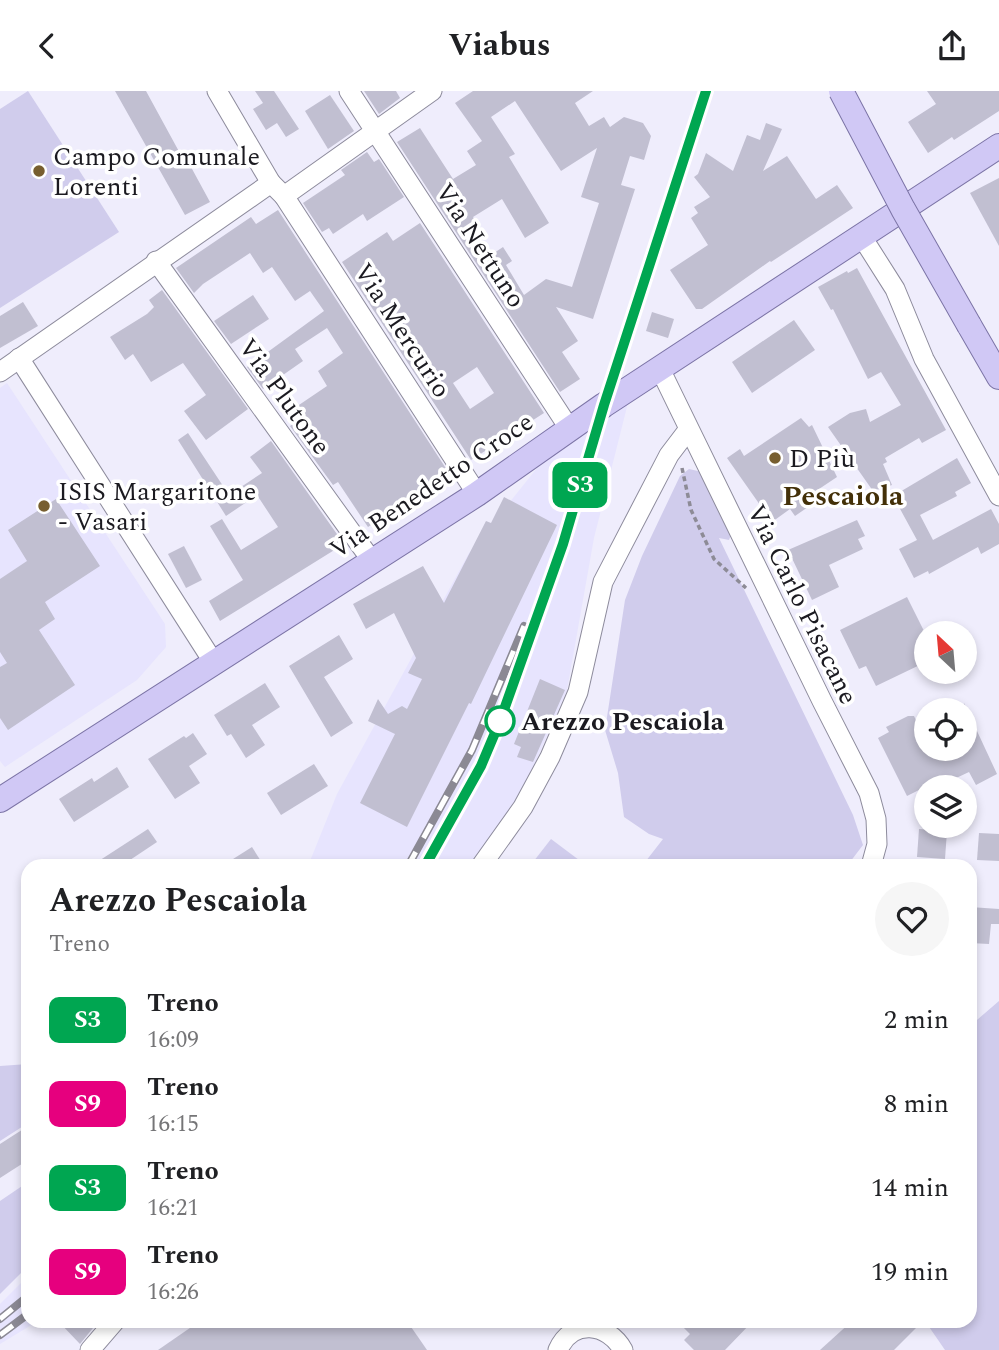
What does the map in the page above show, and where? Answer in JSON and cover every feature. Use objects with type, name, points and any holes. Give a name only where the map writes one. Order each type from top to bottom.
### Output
[{"type":"main road","points":[[841,91],[903,209],[999,377]]},
{"type":"main road","name":"Via Benedetto Croce","points":[[0,800],[477,494],[569,428],[999,146]]},
{"type":"street","name":"Via Mercurio","points":[[217,91],[277,189],[477,494]]},
{"type":"street","name":"Via Nettuno","points":[[349,91],[569,428]]},
{"type":"street","points":[[0,372],[156,261],[375,131],[432,91]]},
{"type":"street","points":[[862,237],[895,289],[924,359],[999,496]]},
{"type":"street","name":"Via Plutone","points":[[156,261],[372,561]]},
{"type":"street","points":[[19,359],[214,663]]},
{"type":"street","name":"Via Carlo Pisacane","points":[[660,369],[682,437],[869,793],[876,819],[877,844],[874,859]]},
{"type":"street","points":[[486,859],[523,807],[550,757],[578,692],[603,582],[669,455],[682,437]]},
{"type":"street","points":[[90,1350],[107,1328]]},
{"type":"street","points":[[558,1350],[575,1328]]},
{"type":"street","points":[[607,1328],[623,1350]]},
{"type":"path","points":[[682,437],[691,510],[714,559],[752,593]]},
{"type":"shaded area","name":"Campo Comunale Lorenti","points":[[28,91],[119,232],[0,308],[0,109]]},
{"type":"shaded area","name":"ISIS Margaritone - Vasari","points":[[7,383],[165,624],[166,647],[137,680],[5,767],[0,761],[0,388]]},
{"type":"shaded area","points":[[632,387],[594,538],[567,690],[524,788],[476,859],[311,859],[337,794],[469,553],[569,428]]},
{"type":"shaded area","points":[[689,469],[702,472],[732,532],[729,540],[719,538],[853,815],[863,845],[852,859],[647,859],[663,839],[649,834],[624,817],[618,773],[605,730],[625,600],[642,556],[680,476]]},
{"type":"shaded area","points":[[551,839],[578,859],[535,859]]},
{"type":"shaded area","points":[[999,1001],[999,1350],[945,1350],[930,1328],[977,1328],[977,1020]]},
{"type":"shaded area","points":[[21,1064],[21,1128],[0,1141],[0,1066]]},
{"type":"shaded area","points":[[21,1187],[21,1273],[0,1294],[0,1201]]},
{"type":"shaded area","points":[[21,1283],[21,1328],[26,1328],[0,1344],[0,1304]]},
{"type":"building","points":[[115,91],[146,91],[210,202],[185,215]]},
{"type":"building","points":[[255,91],[274,91],[299,129],[286,137],[277,123],[266,130],[253,109],[263,103]]},
{"type":"building","points":[[364,91],[396,91],[400,98],[379,114]]},
{"type":"building","points":[[473,91],[593,91],[575,103],[589,126],[604,117],[610,127],[624,117],[643,123],[651,136],[644,160],[630,156],[621,185],[635,189],[593,319],[556,307],[578,341],[562,352],[580,379],[560,392],[397,142],[420,128],[453,179],[476,165],[467,151],[482,141],[455,103]],"holes":[[[515,101],[561,171],[597,148],[581,197],[599,203],[572,287],[546,279],[524,295],[506,265],[512,261],[503,247],[485,259],[469,233],[479,226],[473,217],[502,199],[525,238],[549,223],[509,157],[515,154],[491,117]]]},
{"type":"building","points":[[927,91],[999,91],[999,111],[928,153],[908,122],[936,104]]},
{"type":"building","points":[[330,95],[354,131],[328,149],[305,111]]},
{"type":"building","points":[[766,123],[782,129],[763,171],[787,156],[816,199],[837,185],[853,208],[702,309],[696,309],[670,270],[708,245],[691,218],[698,213],[694,207],[710,197],[694,177],[698,174],[706,153],[733,171],[747,135],[760,140]]},
{"type":"building","points":[[367,152],[374,162],[379,159],[404,197],[367,221],[363,214],[333,234],[329,228],[322,232],[303,203],[345,175],[341,170]]},
{"type":"building","points":[[999,178],[999,246],[970,193]]},
{"type":"building","points":[[278,210],[447,470],[438,475],[440,479],[368,527],[338,482],[333,485],[290,426],[293,424],[288,416],[298,409],[296,407],[327,386],[318,371],[343,353],[327,328],[295,349],[303,361],[263,389],[247,367],[324,311],[310,291],[295,301],[272,267],[263,273],[250,253],[194,293],[176,268],[251,217],[256,224]]},
{"type":"building","points":[[420,223],[544,413],[471,460],[342,262],[387,232],[393,241]],"holes":[[[477,367],[494,393],[470,409],[453,383]]]},
{"type":"building","points":[[857,268],[946,430],[922,443],[919,438],[885,458],[887,462],[883,464],[892,485],[873,491],[828,427],[850,413],[866,409],[870,422],[901,405],[881,372],[868,379],[833,309],[831,310],[818,287]]},
{"type":"building","points":[[162,290],[248,409],[206,440],[184,411],[206,395],[183,363],[151,382],[133,354],[125,360],[110,337],[147,314],[154,307],[149,300]]},
{"type":"building","points":[[253,295],[269,319],[231,344],[214,321]]},
{"type":"building","points":[[23,302],[38,326],[0,348],[0,316]]},
{"type":"building","points":[[652,312],[674,319],[668,338],[646,331]]},
{"type":"building","points":[[794,320],[815,350],[752,393],[732,362]]},
{"type":"building","points":[[801,418],[809,427],[812,425],[837,477],[816,491],[821,498],[795,516],[790,509],[772,522],[727,458],[740,449],[744,456]]},
{"type":"building","points":[[188,433],[229,495],[262,473],[250,457],[271,441],[344,544],[220,621],[209,601],[243,580],[210,526],[222,519],[241,550],[278,527],[257,495],[226,516],[178,440]]},
{"type":"building","points":[[957,458],[971,483],[955,492],[957,496],[920,515],[933,540],[991,509],[999,524],[999,544],[981,554],[978,547],[929,574],[928,571],[914,578],[899,549],[917,540],[893,496]]},
{"type":"building","points":[[504,497],[557,525],[471,704],[469,703],[407,827],[360,803],[395,734],[368,721],[378,699],[388,714],[402,706],[407,709],[422,679],[408,673],[416,658],[394,613],[366,629],[353,604],[423,566],[444,603],[486,521],[491,523]]},
{"type":"building","points":[[56,499],[100,566],[45,602],[55,619],[39,630],[75,685],[8,730],[0,718],[0,667],[7,663],[0,652],[0,579],[27,561],[8,530]]},
{"type":"building","points":[[857,520],[865,536],[858,539],[863,549],[829,565],[839,587],[812,600],[788,550]]},
{"type":"building","points":[[184,546],[202,580],[186,588],[168,554]]},
{"type":"building","points":[[907,597],[919,621],[914,621],[914,668],[876,686],[866,666],[859,669],[840,630]]},
{"type":"building","points":[[339,635],[353,659],[324,677],[353,723],[331,737],[289,666]]},
{"type":"building","points":[[540,679],[565,690],[533,762],[517,757],[521,747],[514,744]]},
{"type":"building","points":[[265,683],[280,707],[252,725],[265,745],[246,758],[231,734],[227,736],[214,715]]},
{"type":"building","points":[[908,716],[914,716],[914,761],[977,761],[977,731],[997,774],[977,784],[977,775],[971,775],[969,772],[963,775],[914,775],[914,792],[907,796],[878,738],[889,732],[886,727]]},
{"type":"building","points":[[193,733],[207,754],[189,766],[200,783],[175,799],[148,759]]},
{"type":"building","points":[[314,764],[328,786],[281,815],[267,793]]},
{"type":"building","points":[[117,767],[129,787],[74,822],[59,799],[92,778],[94,782]]},
{"type":"building","points":[[148,829],[157,842],[132,859],[102,859]]},
{"type":"building","points":[[979,833],[999,834],[999,861],[977,860]]},
{"type":"building","points":[[918,838],[946,838],[945,859],[917,857]]},
{"type":"building","points":[[252,847],[260,859],[233,859]]},
{"type":"building","points":[[977,907],[999,909],[999,924],[991,924],[989,944],[977,943]]},
{"type":"building","points":[[21,1130],[21,1164],[0,1178],[0,1144]]},
{"type":"building","points":[[65,1328],[93,1328],[80,1344]]},
{"type":"building","points":[[190,1328],[412,1328],[427,1350],[158,1350]]},
{"type":"building","points":[[684,1328],[746,1328],[725,1350],[694,1350],[684,1340],[690,1334]]},
{"type":"building","points":[[844,1328],[916,1328],[894,1350],[820,1350]]},
{"type":"railway","points":[[428,859],[481,766],[500,721],[563,544],[604,405],[706,91]]},
{"type":"railway","points":[[412,859],[472,750],[524,626]]},
{"type":"railway","points":[[0,1319],[21,1302]]},
{"type":"railway","points":[[0,1335],[21,1319]]},
{"type":"train","name":"S3","points":[[429,859],[481,766],[500,721],[563,544],[604,405],[706,91]]},
{"type":"place","name":"Campo Comunale Lorenti","points":[[39,171]]},
{"type":"place","name":"D Più","points":[[775,458]]},
{"type":"place","name":"ISIS Margaritone - Vasari","points":[[44,506]]},
{"type":"place","name":"Arezzo Pescaiola","points":[[500,721]]},
{"type":"district","name":"Pescaiola","points":[[843,495]]}]
